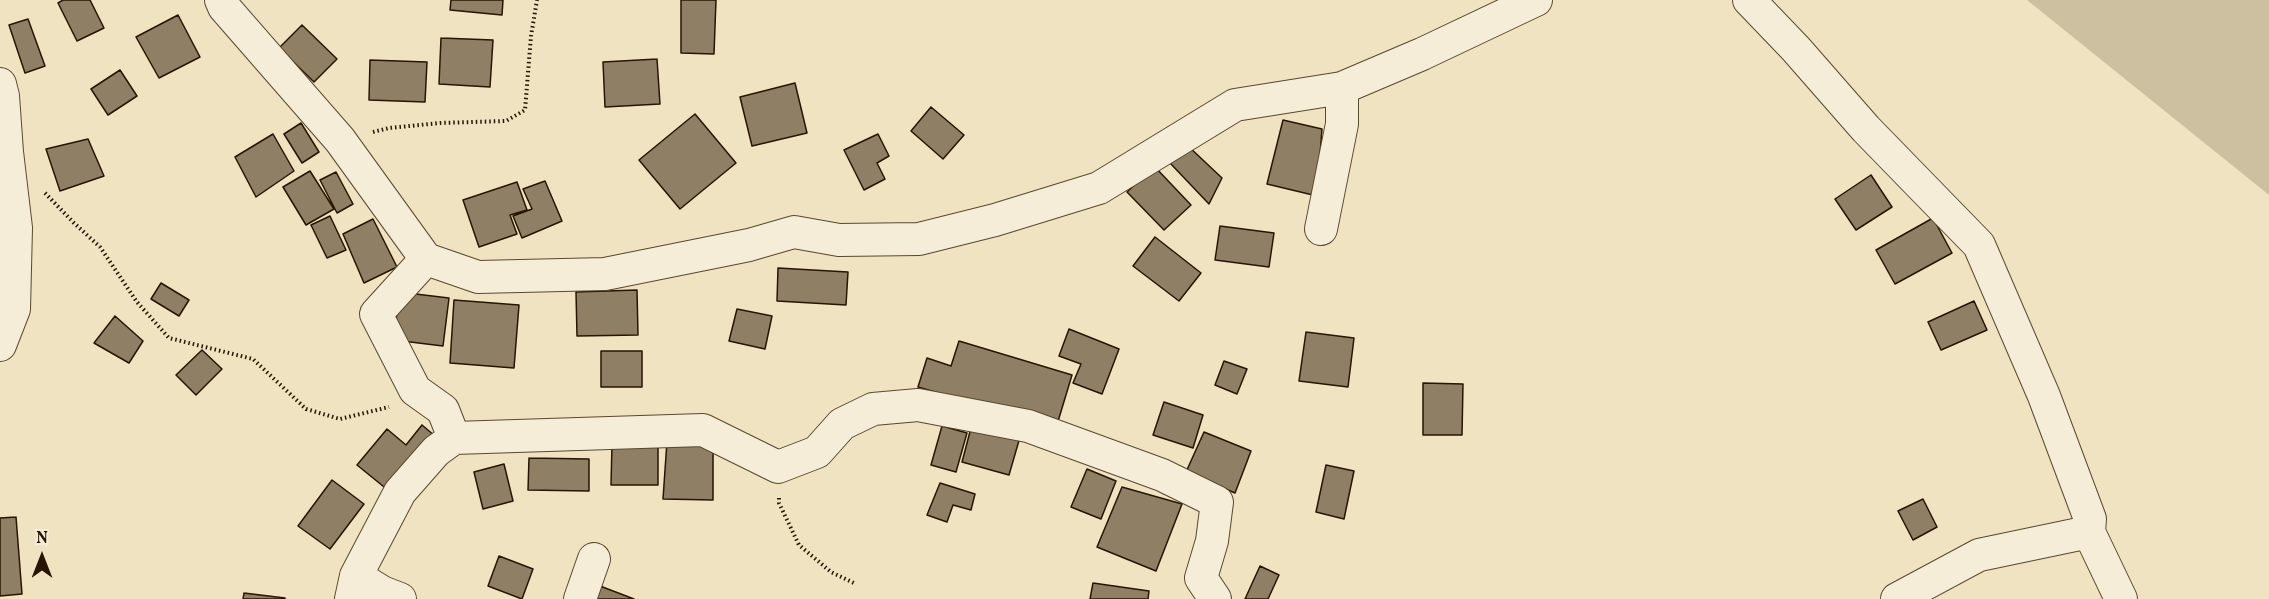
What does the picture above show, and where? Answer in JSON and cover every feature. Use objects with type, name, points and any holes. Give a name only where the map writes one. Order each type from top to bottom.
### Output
[{"type":"street","points":[[221,0],[224,7],[340,140],[426,259],[478,277],[605,274],[749,245],[794,232],[839,240],[919,238],[995,220],[1099,188],[1235,105],[1342,88],[1422,54],[1536,0]]},
{"type":"street","points":[[1749,0],[1789,41],[1866,129],[1979,245],[2044,396],[2090,519],[2089,532],[2121,599]]},
{"type":"street","points":[[0,84],[16,228],[14,309],[0,345]]},
{"type":"street","points":[[1321,229],[1342,124],[1342,88]]},
{"type":"street","points":[[426,259],[376,314],[415,390],[443,410],[454,438]]},
{"type":"street","points":[[400,599],[382,592],[353,587],[400,492],[436,451],[454,438],[581,432],[703,430],[778,467],[817,452],[842,424],[873,409],[918,405],[1028,426],[1162,476],[1217,502],[1212,541],[1201,578],[1215,599]]},
{"type":"street","points":[[1897,599],[1979,555],[2089,532]]},
{"type":"street","points":[[580,599],[594,559]]},
{"type":"path","points":[[340,140],[389,128],[440,123],[506,121],[525,110],[531,36],[537,0]]},
{"type":"path","points":[[44,192],[100,247],[137,302],[169,339],[253,359],[306,409],[340,418],[388,407],[415,390]]},
{"type":"path","points":[[778,467],[779,502],[799,545],[831,572],[855,584]]},
{"type":"shaded area","points":[[2027,0],[2269,0],[2269,195]]},
{"type":"building","points":[[63,0],[90,0],[104,28],[77,41],[58,3]]},
{"type":"building","points":[[451,0],[503,0],[502,15],[450,10]]},
{"type":"building","points":[[681,0],[716,0],[714,54],[681,53]]},
{"type":"building","points":[[178,15],[200,57],[159,78],[136,37]]},
{"type":"building","points":[[28,19],[45,66],[25,73],[9,25]]},
{"type":"building","points":[[302,25],[337,59],[314,82],[279,48]]},
{"type":"building","points":[[441,38],[493,40],[490,87],[439,84]]},
{"type":"building","points":[[657,59],[660,104],[605,107],[603,62]]},
{"type":"building","points":[[370,60],[427,62],[425,102],[369,100]]},
{"type":"building","points":[[120,70],[137,96],[108,115],[91,89]]},
{"type":"building","points":[[795,83],[807,133],[752,146],[740,97]]},
{"type":"building","points":[[931,107],[964,135],[943,159],[911,131]]},
{"type":"building","points":[[695,114],[736,163],[680,209],[639,160]]},
{"type":"building","points":[[1283,120],[1322,129],[1317,196],[1267,184]]},
{"type":"building","points":[[301,123],[319,152],[302,163],[284,134]]},
{"type":"building","points":[[273,134],[294,171],[256,197],[235,157]]},
{"type":"building","points":[[878,134],[889,156],[877,163],[885,179],[864,190],[844,150]]},
{"type":"building","points":[[88,139],[104,176],[60,191],[46,149]]},
{"type":"building","points":[[1187,145],[1222,178],[1209,204],[1170,163]]},
{"type":"building","points":[[1154,166],[1191,205],[1164,230],[1127,192]]},
{"type":"building","points":[[310,171],[334,209],[306,225],[283,187]]},
{"type":"building","points":[[336,172],[353,204],[337,213],[320,180]]},
{"type":"building","points":[[1871,175],[1892,207],[1856,230],[1835,199]]},
{"type":"building","points":[[545,181],[562,221],[522,238],[513,216],[532,209],[523,189]]},
{"type":"building","points":[[517,182],[527,210],[510,215],[517,234],[479,247],[463,200]]},
{"type":"building","points":[[330,216],[346,250],[327,258],[311,225]]},
{"type":"building","points":[[1933,218],[1952,253],[1895,284],[1876,250]]},
{"type":"building","points":[[373,219],[397,267],[364,283],[343,234]]},
{"type":"building","points":[[1220,226],[1274,233],[1269,267],[1215,260]]},
{"type":"building","points":[[1155,237],[1201,273],[1179,301],[1133,266]]},
{"type":"building","points":[[778,268],[848,272],[846,305],[777,301]]},
{"type":"building","points":[[161,283],[189,300],[179,316],[151,299]]},
{"type":"building","points":[[637,290],[638,335],[577,336],[576,292]]},
{"type":"building","points":[[399,292],[449,298],[443,346],[394,340]]},
{"type":"building","points":[[454,300],[519,305],[514,368],[450,363]]},
{"type":"building","points":[[1974,301],[1987,330],[1941,350],[1928,322]]},
{"type":"building","points":[[737,309],[772,316],[765,349],[729,341]]},
{"type":"building","points":[[115,316],[143,341],[129,363],[94,343]]},
{"type":"building","points":[[1069,329],[1119,349],[1102,394],[1073,383],[1081,364],[1059,356]]},
{"type":"building","points":[[1306,332],[1354,338],[1348,387],[1299,381]]},
{"type":"building","points":[[959,341],[1072,375],[1056,428],[918,387],[927,358],[951,366]]},
{"type":"building","points":[[202,350],[222,369],[196,395],[176,375]]},
{"type":"building","points":[[601,351],[642,351],[642,387],[601,387]]},
{"type":"building","points":[[1224,361],[1247,369],[1237,394],[1215,385]]},
{"type":"building","points":[[1423,383],[1463,384],[1462,435],[1423,435]]},
{"type":"building","points":[[1164,402],[1203,415],[1193,448],[1153,435]]},
{"type":"building","points":[[972,424],[1020,437],[1009,475],[962,462]]},
{"type":"building","points":[[422,425],[435,436],[389,491],[357,465],[387,429],[406,445]]},
{"type":"building","points":[[942,426],[967,433],[956,472],[931,465]]},
{"type":"building","points":[[1204,432],[1251,451],[1235,493],[1186,472]]},
{"type":"building","points":[[667,441],[713,444],[713,500],[663,499]]},
{"type":"building","points":[[612,444],[658,445],[658,485],[611,485]]},
{"type":"building","points":[[529,458],[589,459],[589,491],[528,490]]},
{"type":"building","points":[[504,464],[513,501],[483,509],[474,472]]},
{"type":"building","points":[[1326,465],[1354,471],[1344,519],[1316,512]]},
{"type":"building","points":[[1087,469],[1116,481],[1101,519],[1071,507]]},
{"type":"building","points":[[332,480],[364,504],[330,549],[298,526]]},
{"type":"building","points":[[940,483],[975,494],[971,510],[953,505],[947,522],[927,515]]},
{"type":"building","points":[[1122,487],[1182,504],[1156,571],[1097,547]]},
{"type":"building","points":[[1923,499],[1937,527],[1913,540],[1898,511]]},
{"type":"building","points":[[16,517],[22,594],[0,596],[0,518]]},
{"type":"building","points":[[499,556],[533,569],[522,599],[488,586]]},
{"type":"building","points":[[1260,566],[1279,575],[1268,599],[1245,599]]},
{"type":"building","points":[[1093,583],[1149,591],[1148,599],[1090,599]]},
{"type":"building","points":[[600,586],[634,599],[595,599]]},
{"type":"building","points":[[244,593],[285,598],[285,599],[243,599]]}]
